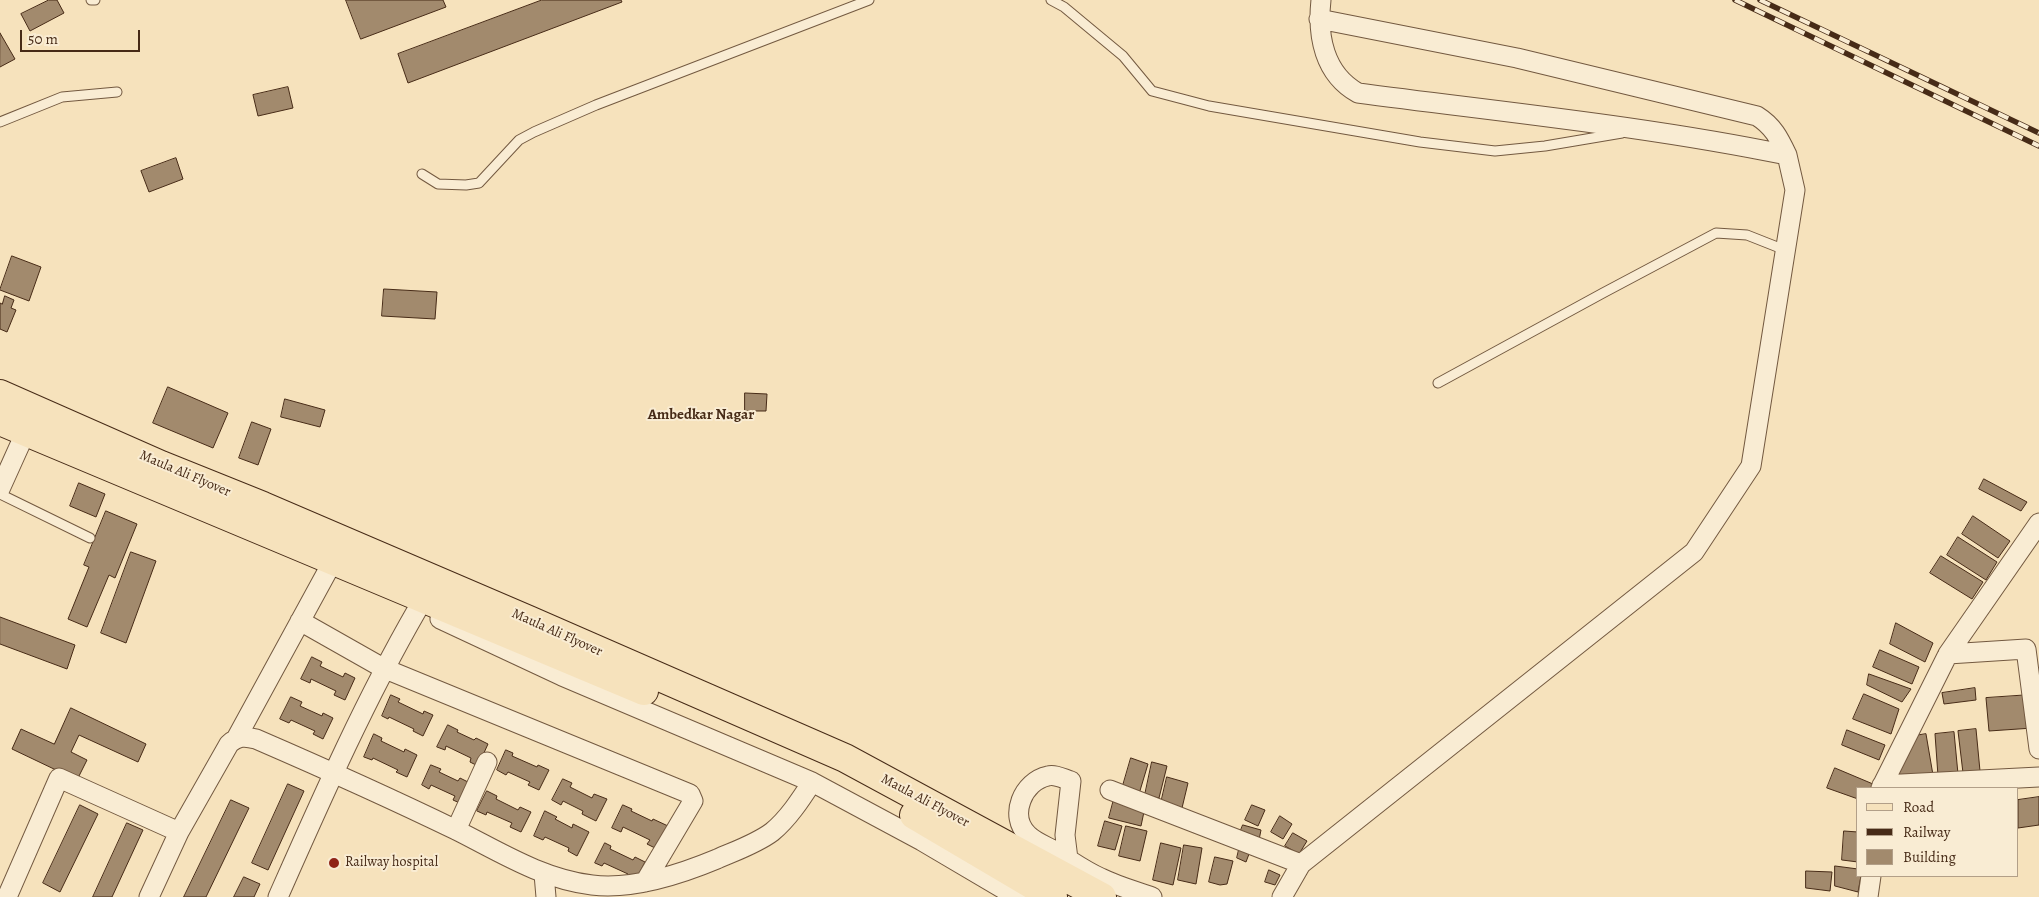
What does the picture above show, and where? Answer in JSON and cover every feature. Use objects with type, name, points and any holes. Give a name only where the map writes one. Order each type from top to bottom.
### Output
[{"type":"main road","name":"Maula Ali Flyover","points":[[0,394],[161,465],[263,506],[530,620],[845,758],[1102,897]]},
{"type":"main road","name":"Maula Ali Flyover","points":[[0,421],[633,686],[837,774],[909,812],[1053,897]]},
{"type":"street","points":[[1282,897],[1301,864],[1694,552],[1751,466],[1795,190],[1787,155],[1778,134],[1768,123],[1757,116],[1320,9],[1324,52],[1330,67],[1349,88],[1358,93],[1744,146],[1787,155]]},
{"type":"street","points":[[0,428],[240,535],[417,610],[562,676],[812,782],[1017,897]]},
{"type":"street","points":[[0,490],[23,438]]},
{"type":"street","points":[[1882,787],[1948,654],[2039,523]]},
{"type":"street","points":[[149,897],[179,832],[229,744],[237,737],[327,572]]},
{"type":"street","points":[[278,897],[333,772],[383,668],[417,610]]},
{"type":"street","points":[[300,622],[383,668],[690,794],[693,801],[646,882]]},
{"type":"street","points":[[1948,654],[2026,649],[2039,749]]},
{"type":"street","points":[[237,737],[246,736],[256,739],[333,772],[544,874],[594,885],[624,885],[646,882],[710,862],[751,844],[771,833],[781,824],[812,782]]},
{"type":"street","points":[[456,830],[487,762]]},
{"type":"street","points":[[1882,787],[2039,777]]},
{"type":"street","points":[[7,897],[59,778],[179,832]]},
{"type":"street","points":[[1110,790],[1301,864]]},
{"type":"street","points":[[1068,859],[1102,879],[1152,897]]},
{"type":"street","points":[[544,874],[546,897]]},
{"type":"street","points":[[1868,897],[1871,877]]},
{"type":"lane","points":[[91,0],[96,0]]},
{"type":"lane","points":[[422,174],[438,184],[466,185],[479,183],[519,140],[534,132],[605,102],[869,0]]},
{"type":"lane","points":[[1051,0],[1064,7],[1122,56],[1152,91],[1209,106],[1420,142],[1495,151],[1544,146],[1639,131]]},
{"type":"lane","points":[[0,122],[62,97],[117,92]]},
{"type":"lane","points":[[1438,383],[1716,234],[1747,235],[1785,250]]},
{"type":"lane","points":[[0,494],[90,538]]},
{"type":"building","points":[[49,0],[57,0],[64,13],[30,31],[21,14]]},
{"type":"building","points":[[346,0],[443,0],[446,7],[361,39]]},
{"type":"building","points":[[542,0],[621,0],[622,2],[408,83],[398,54]]},
{"type":"building","points":[[0,33],[15,59],[0,67]]},
{"type":"building","points":[[288,87],[293,108],[258,116],[253,95]]},
{"type":"building","points":[[176,158],[183,179],[149,192],[141,171]]},
{"type":"building","points":[[12,256],[41,267],[29,301],[0,290]]},
{"type":"building","points":[[384,289],[437,292],[435,319],[382,316]]},
{"type":"building","points":[[5,296],[14,300],[11,308],[16,310],[7,332],[0,329],[0,303],[2,304]]},
{"type":"building","points":[[168,387],[228,413],[213,448],[153,423]]},
{"type":"building","points":[[745,393],[767,394],[766,411],[745,411]]},
{"type":"building","points":[[285,399],[325,410],[320,427],[281,417]]},
{"type":"building","points":[[252,422],[271,429],[258,465],[239,458]]},
{"type":"building","points":[[1984,479],[2027,502],[2021,511],[1979,489]]},
{"type":"building","points":[[79,483],[105,494],[96,517],[70,506]]},
{"type":"building","points":[[106,511],[137,524],[115,578],[109,575],[87,627],[68,619],[89,567],[84,565]]},
{"type":"building","points":[[1973,516],[2010,541],[1998,558],[1962,534]]},
{"type":"building","points":[[1958,537],[1997,562],[1986,580],[1947,555]]},
{"type":"building","points":[[131,552],[156,561],[126,643],[101,633]]},
{"type":"building","points":[[1941,556],[1983,582],[1972,599],[1930,573]]},
{"type":"building","points":[[0,617],[75,645],[67,669],[0,644]]},
{"type":"building","points":[[1896,623],[1933,643],[1925,662],[1890,644]]},
{"type":"building","points":[[1880,650],[1919,667],[1912,684],[1873,667]]},
{"type":"building","points":[[312,657],[322,662],[320,666],[343,677],[345,673],[355,678],[345,700],[334,695],[336,691],[311,679],[310,683],[301,679]]},
{"type":"building","points":[[1869,674],[1911,689],[1902,702],[1867,685]]},
{"type":"building","points":[[1975,688],[1976,700],[1944,704],[1942,693]]},
{"type":"building","points":[[1864,694],[1899,709],[1891,734],[1853,719]]},
{"type":"building","points":[[391,695],[400,699],[398,702],[423,714],[424,711],[433,715],[423,736],[413,731],[414,729],[389,717],[388,719],[382,716]]},
{"type":"building","points":[[2030,695],[2033,728],[1989,731],[1986,698]]},
{"type":"building","points":[[291,697],[302,702],[300,706],[322,716],[323,713],[333,718],[323,739],[313,734],[315,731],[291,720],[289,723],[280,719]]},
{"type":"building","points":[[71,708],[146,744],[138,762],[79,735],[71,752],[87,760],[77,780],[12,749],[21,729],[54,744]]},
{"type":"building","points":[[448,725],[458,730],[457,732],[488,744],[478,766],[470,762],[471,758],[446,746],[445,750],[437,747]]},
{"type":"building","points":[[1976,729],[1980,771],[1963,773],[1958,731]]},
{"type":"building","points":[[1847,730],[1885,745],[1879,760],[1842,745]]},
{"type":"building","points":[[1954,732],[1958,774],[1938,776],[1935,734]]},
{"type":"building","points":[[374,734],[382,738],[381,741],[404,752],[405,749],[417,755],[407,777],[396,772],[398,770],[373,758],[372,760],[364,757]]},
{"type":"building","points":[[1926,734],[1933,775],[1893,777],[1914,736]]},
{"type":"building","points":[[506,750],[513,753],[512,756],[549,770],[539,790],[528,785],[530,782],[508,772],[506,775],[497,770]]},
{"type":"building","points":[[1131,758],[1148,764],[1139,794],[1122,789]]},
{"type":"building","points":[[1152,762],[1167,766],[1159,798],[1145,795]]},
{"type":"building","points":[[431,765],[441,769],[439,772],[458,781],[460,778],[472,784],[462,804],[453,800],[455,796],[431,785],[429,789],[422,785]]},
{"type":"building","points":[[1835,768],[1873,784],[1872,787],[1856,787],[1856,798],[1827,788]]},
{"type":"building","points":[[1167,777],[1188,783],[1182,808],[1161,803]]},
{"type":"building","points":[[563,779],[572,783],[570,787],[592,798],[594,794],[607,799],[596,821],[582,814],[583,811],[563,801],[561,805],[552,800]]},
{"type":"building","points":[[288,784],[304,791],[268,870],[252,863]]},
{"type":"building","points":[[487,791],[497,796],[496,799],[518,810],[520,807],[531,812],[521,832],[510,827],[512,823],[487,812],[486,815],[477,811]]},
{"type":"building","points":[[2039,797],[2039,825],[2019,828],[2019,800]]},
{"type":"building","points":[[1114,799],[1145,807],[1141,826],[1109,818]]},
{"type":"building","points":[[231,800],[249,808],[206,897],[184,897]]},
{"type":"building","points":[[80,805],[98,814],[60,892],[43,883]]},
{"type":"building","points":[[623,805],[652,821],[653,819],[668,826],[657,849],[647,844],[650,840],[623,827],[621,832],[612,828]]},
{"type":"building","points":[[1252,805],[1265,810],[1258,826],[1245,820]]},
{"type":"building","points":[[545,811],[572,828],[573,824],[589,832],[577,856],[568,851],[569,848],[545,837],[543,840],[534,836]]},
{"type":"building","points":[[1280,816],[1292,824],[1283,839],[1271,832]]},
{"type":"building","points":[[1105,821],[1122,826],[1115,850],[1098,846]]},
{"type":"building","points":[[127,823],[143,830],[112,897],[93,897]]},
{"type":"building","points":[[1243,825],[1261,830],[1259,840],[1239,835]]},
{"type":"building","points":[[1126,826],[1147,831],[1140,861],[1119,856]]},
{"type":"building","points":[[1844,831],[1856,832],[1856,862],[1842,860]]},
{"type":"building","points":[[1293,833],[1307,841],[1299,854],[1285,846]]},
{"type":"building","points":[[1241,841],[1252,846],[1246,862],[1237,858]]},
{"type":"building","points":[[605,843],[611,846],[610,849],[633,860],[635,857],[645,862],[635,882],[626,878],[628,874],[604,863],[602,866],[595,863]]},
{"type":"building","points":[[1161,843],[1181,848],[1173,885],[1153,880]]},
{"type":"building","points":[[1184,845],[1202,848],[1196,884],[1178,880]]},
{"type":"building","points":[[1215,857],[1233,861],[1227,884],[1220,885],[1209,882]]},
{"type":"building","points":[[1835,866],[1856,869],[1856,877],[1861,877],[1858,892],[1835,886]]},
{"type":"building","points":[[1269,870],[1280,875],[1275,885],[1265,882]]},
{"type":"building","points":[[1806,871],[1832,872],[1830,891],[1806,888]]},
{"type":"building","points":[[244,877],[260,884],[254,897],[234,897]]},
{"type":"railway","points":[[1735,0],[2039,146]]},
{"type":"railway","points":[[1760,0],[2039,133]]},
{"type":"place","name":"Railway hospital","points":[[334,863]]},
{"type":"district","name":"Ambedkar Nagar","points":[[701,415]]}]
